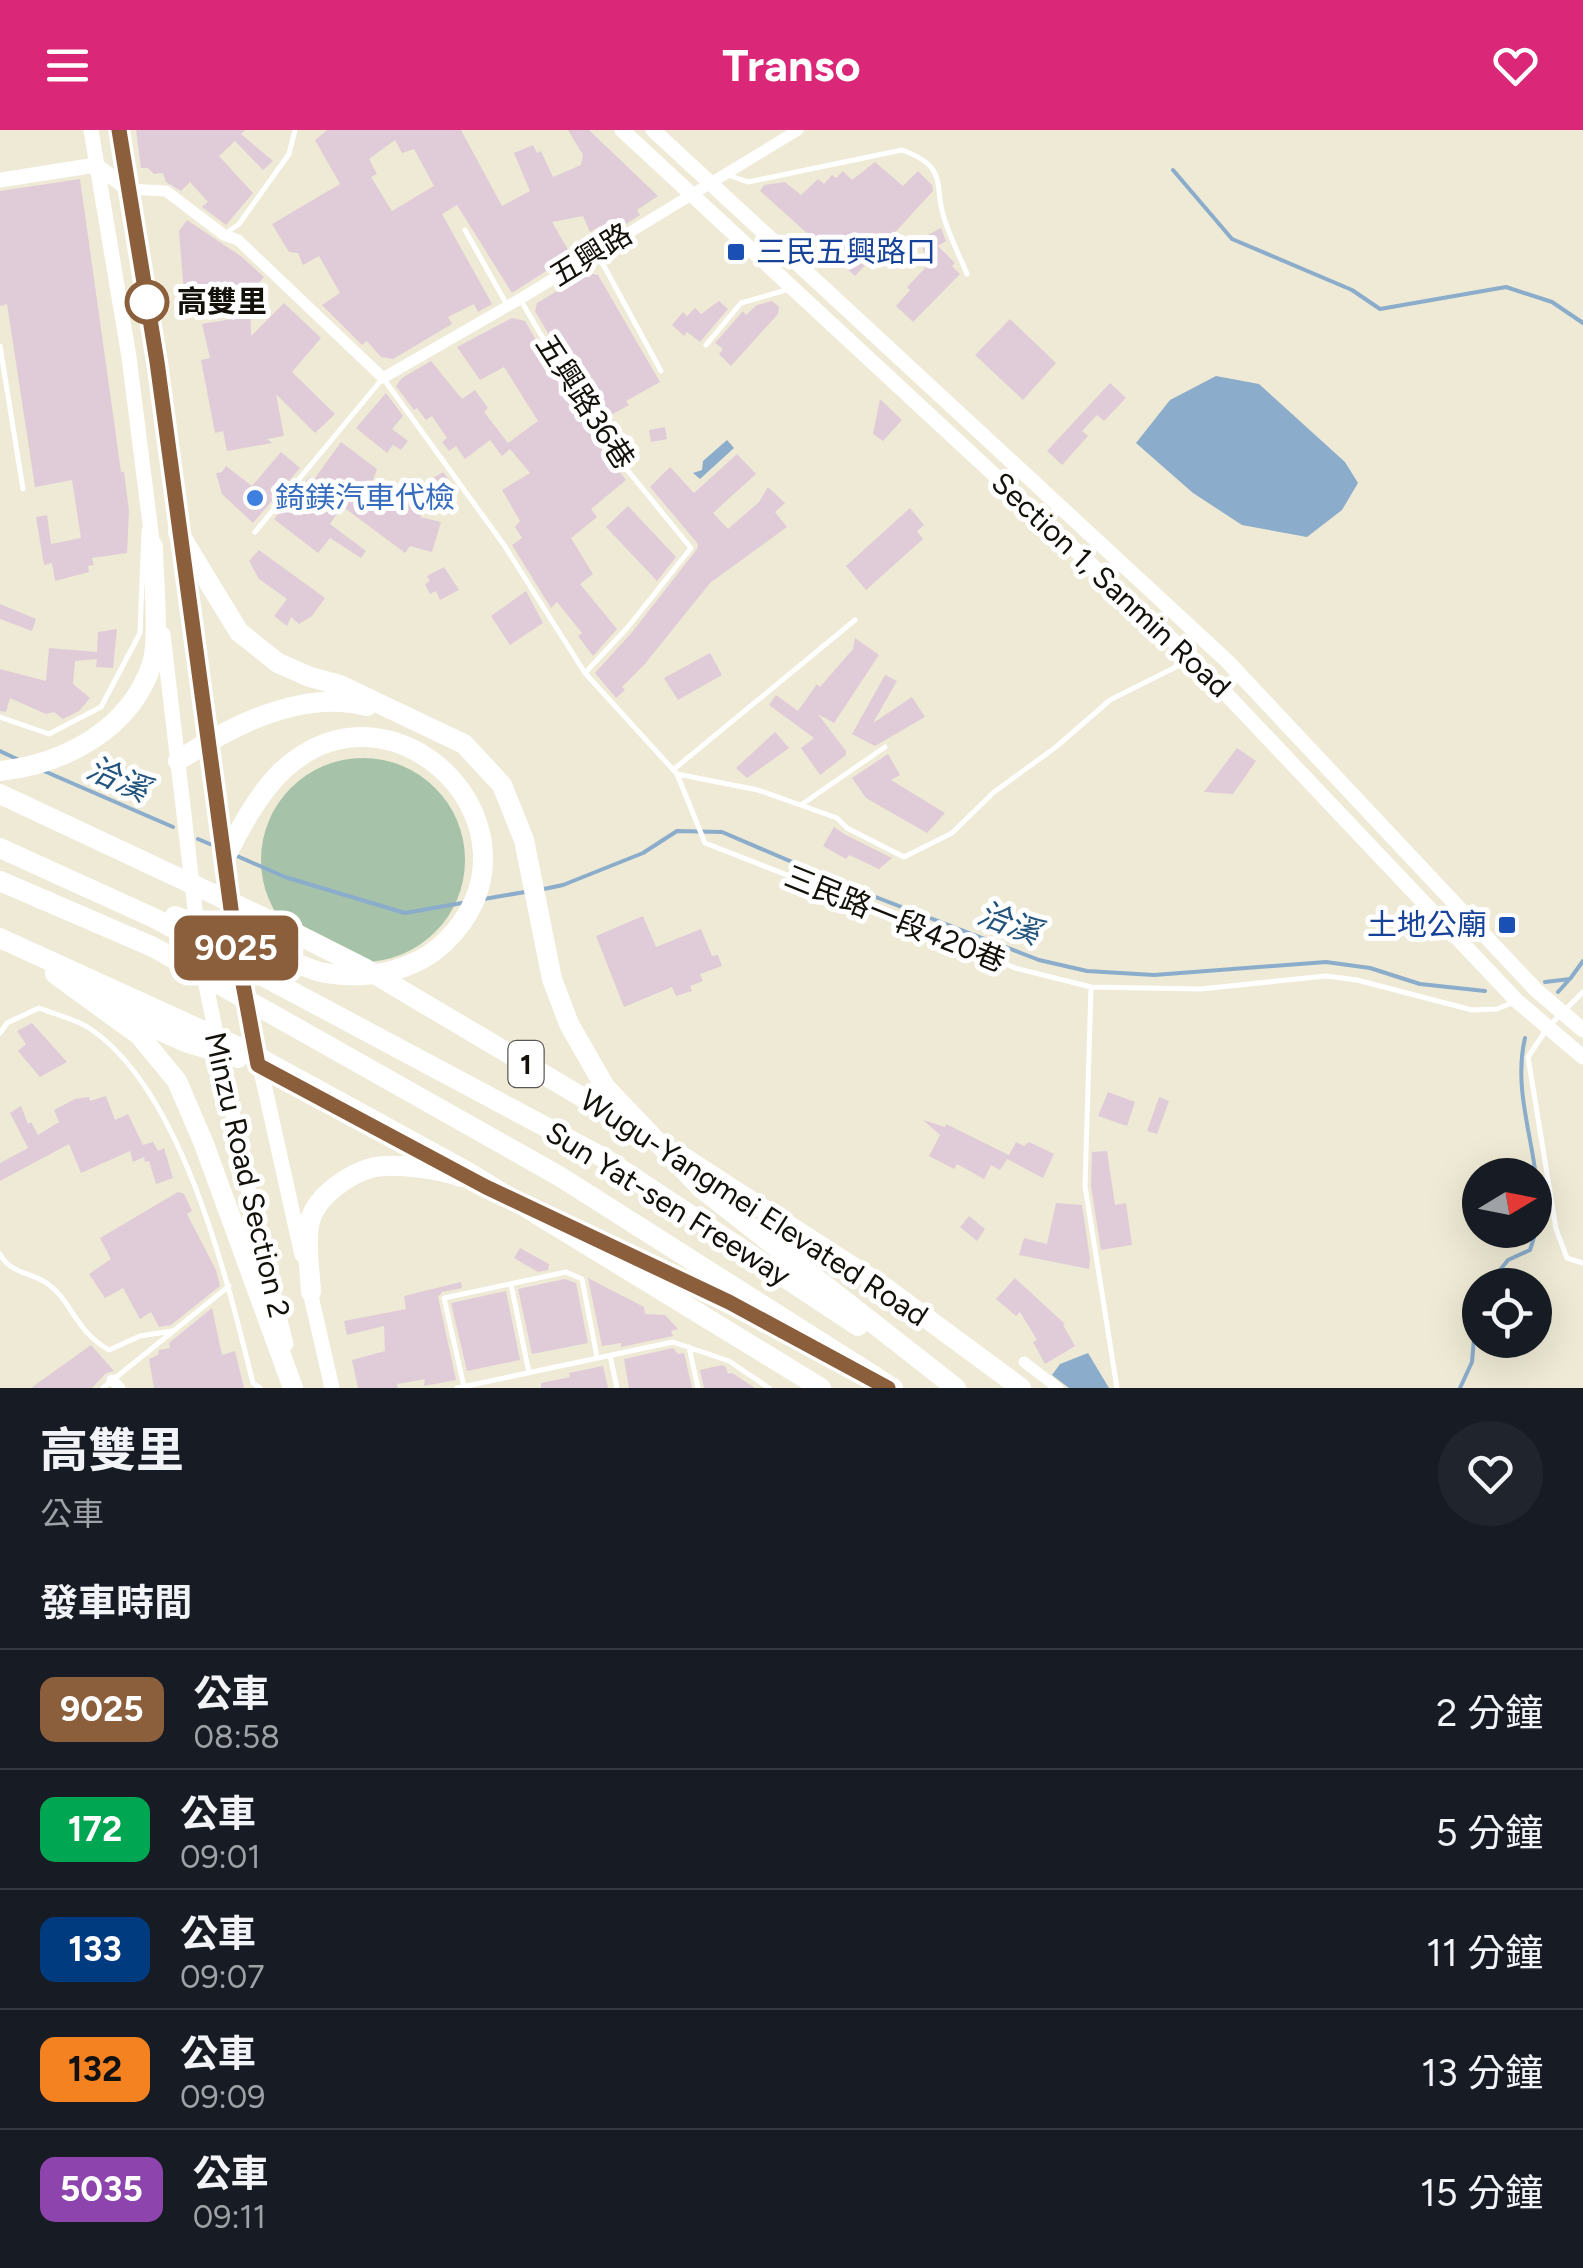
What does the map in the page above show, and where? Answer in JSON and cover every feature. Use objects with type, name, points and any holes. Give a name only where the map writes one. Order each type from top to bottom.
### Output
[{"type":"highway","points":[[178,532],[239,632],[278,663],[340,685],[464,744],[502,784],[524,840],[552,980],[569,1024],[606,1087],[702,1189],[954,1388]]},
{"type":"highway","points":[[0,772],[60,758],[92,742],[134,698],[152,662],[152,546]]},
{"type":"highway","points":[[178,761],[207,742],[259,718],[309,704],[346,700],[417,720]]},
{"type":"highway","points":[[0,848],[83,886],[322,972],[359,975],[398,971],[432,954],[460,927],[478,892],[483,854],[476,816],[457,782],[427,755],[390,740],[351,738],[313,748],[281,772],[238,832],[224,860]]},
{"type":"highway","name":"Wugu-Yangmei Elevated Road","points":[[0,794],[270,920],[366,970],[716,1177],[887,1289],[1021,1388]]},
{"type":"highway","name":"Sun Yat-sen Freeway","points":[[0,881],[154,947],[559,1176],[890,1388]]},
{"type":"highway","name":"Sun Yat-sen Freeway","points":[[153,912],[604,1158],[954,1388]]},
{"type":"highway","points":[[0,937],[139,1035],[177,1081],[295,1388]]},
{"type":"highway","points":[[0,937],[244,1049],[468,1172],[821,1388]]},
{"type":"highway","points":[[96,1002],[188,1043],[258,1065],[486,1187],[729,1302],[890,1388]]},
{"type":"highway","points":[[311,1292],[310,1220],[320,1201],[346,1180],[376,1167],[410,1168],[448,1172],[486,1187]]},
{"type":"street","name":"Minzu Road Section 2","points":[[91,130],[129,357],[200,961],[217,1052],[295,1388]]},
{"type":"street","points":[[119,130],[157,362],[241,981],[332,1388]]},
{"type":"street","name":"Section 1, Sanmin Road","points":[[622,130],[1192,659],[1517,1001],[1583,1057]]},
{"type":"street","name":"Section 1, Sanmin Road","points":[[653,130],[718,178],[1227,662],[1536,990],[1583,1030]]},
{"type":"street","name":"五興路","points":[[383,378],[798,130]]},
{"type":"street","points":[[0,180],[96,165],[128,189],[166,191],[224,235],[238,240],[383,378]]},
{"type":"street","points":[[1517,1001],[1536,990]]},
{"type":"street","points":[[1024,1362],[1058,1388]]},
{"type":"lane","points":[[224,235],[239,224],[290,154],[295,130]]},
{"type":"lane","points":[[718,178],[748,182],[902,150],[920,157],[940,180],[942,216],[968,274]]},
{"type":"lane","points":[[465,230],[508,306]]},
{"type":"lane","points":[[596,252],[661,371]]},
{"type":"lane","points":[[706,345],[741,304],[793,288]]},
{"type":"lane","name":"五興路36巷","points":[[520,299],[602,439],[691,548],[628,627],[585,673]]},
{"type":"lane","points":[[0,346],[22,489]]},
{"type":"lane","points":[[256,532],[383,378]]},
{"type":"lane","name":"三民路一段420巷","points":[[383,378],[504,545],[585,673],[675,772],[704,841],[1016,968],[1091,987],[1201,989],[1326,976],[1358,980],[1472,1010],[1498,1010],[1517,1001]]},
{"type":"lane","points":[[0,717],[49,734],[100,707],[140,634],[145,487]]},
{"type":"lane","points":[[675,772],[855,620]]},
{"type":"lane","points":[[675,772],[758,790],[837,818],[847,828],[904,856],[952,833],[994,792],[1056,747],[1110,700],[1192,659]]},
{"type":"lane","points":[[801,806],[886,747]]},
{"type":"lane","points":[[1091,987],[1085,1186],[1117,1388]]},
{"type":"lane","points":[[1583,992],[1548,1026],[1528,1057],[1556,1230],[1567,1258],[1583,1263]]},
{"type":"lane","points":[[0,1033],[7,1023],[39,1008],[88,1027],[134,1070],[181,1150],[229,1286],[253,1382],[260,1388]]},
{"type":"lane","points":[[0,1254],[2,1261],[16,1270],[49,1284],[86,1334],[109,1350],[140,1336],[172,1332]]},
{"type":"lane","points":[[597,1358],[582,1279],[566,1272],[444,1298],[460,1388],[673,1342],[729,1361],[769,1388]]},
{"type":"lane","points":[[511,1284],[529,1373]]},
{"type":"lane","points":[[112,1385],[229,1286]]},
{"type":"lane","points":[[688,1345],[698,1388]]},
{"type":"lane","points":[[610,1356],[617,1388]]},
{"type":"green space","points":[[363,758],[402,766],[435,788],[457,821],[465,860],[457,899],[435,932],[402,954],[363,962],[324,954],[291,932],[269,899],[261,860],[269,821],[291,788],[324,766]]},
{"type":"water","points":[[1216,376],[1259,384],[1345,462],[1358,483],[1342,510],[1307,537],[1242,525],[1193,493],[1136,443],[1170,400]]},
{"type":"water","points":[[727,440],[734,448],[700,479],[693,473],[702,470],[703,461]]},
{"type":"water","points":[[1088,1353],[1109,1388],[1069,1388],[1052,1375],[1060,1364]]},
{"type":"building","points":[[136,130],[245,130],[241,134],[273,161],[263,170],[235,141],[219,156],[253,193],[226,225],[202,207],[208,202],[190,182],[181,191],[166,182],[163,173],[141,168]]},
{"type":"building","points":[[327,130],[461,130],[502,206],[530,191],[514,153],[533,145],[537,153],[541,151],[553,177],[581,165],[583,155],[568,130],[589,130],[658,196],[637,210],[640,215],[626,224],[623,219],[603,232],[600,226],[590,232],[583,216],[552,222],[571,255],[512,293],[457,205],[442,214],[492,304],[478,312],[474,304],[448,317],[452,324],[393,359],[381,357],[367,341],[362,345],[322,305],[340,293],[319,256],[303,265],[298,253],[289,252],[272,224],[340,184],[315,140]],"holes":[[[395,140],[402,153],[414,149],[434,186],[392,211],[371,177],[377,174],[369,159]]]},
{"type":"building","points":[[875,162],[903,186],[918,171],[933,191],[855,276],[760,191],[764,185],[785,182],[801,195],[818,179],[824,184],[843,171],[852,180]]},
{"type":"building","points":[[80,179],[129,511],[127,553],[92,558],[94,565],[88,566],[89,572],[55,581],[52,563],[44,565],[36,517],[47,515],[51,544],[81,538],[72,480],[35,487],[7,304],[0,306],[0,191]]},
{"type":"building","points":[[187,220],[264,277],[250,293],[251,336],[284,303],[321,338],[292,372],[335,414],[315,433],[276,394],[284,436],[267,439],[272,443],[227,451],[223,431],[215,433],[201,360],[210,358],[202,324],[243,317],[203,299],[196,310],[185,305],[179,231]]},
{"type":"building","points":[[941,228],[946,241],[938,246],[960,274],[913,322],[896,306],[910,290],[907,287],[930,263],[918,240]]},
{"type":"building","points":[[587,273],[598,275],[660,382],[626,401],[629,405],[611,415],[617,427],[606,433],[535,311],[537,303]]},
{"type":"building","points":[[719,301],[728,309],[700,342],[687,332],[684,336],[672,325],[683,312],[687,316],[695,308],[701,314]]},
{"type":"building","points":[[772,301],[779,307],[778,314],[731,366],[719,354],[723,349],[715,343],[743,311],[746,315],[757,305]]},
{"type":"building","points":[[512,318],[525,321],[594,440],[626,480],[591,509],[597,517],[571,538],[593,574],[580,584],[617,629],[593,656],[578,636],[582,633],[557,602],[551,608],[512,545],[522,538],[515,527],[520,521],[502,490],[530,473],[510,449],[502,456],[490,440],[465,459],[456,446],[449,451],[442,442],[447,438],[432,416],[426,420],[417,408],[414,410],[396,386],[402,378],[431,361],[462,399],[475,390],[488,408],[484,412],[508,443],[538,421],[504,367],[480,380],[457,347]]},
{"type":"building","points":[[1010,319],[1056,363],[1023,400],[975,355]]},
{"type":"building","points":[[1110,383],[1126,398],[1104,421],[1097,415],[1082,431],[1088,436],[1062,465],[1047,451]]},
{"type":"building","points":[[386,393],[403,416],[392,429],[408,441],[401,450],[393,445],[387,453],[356,428]]},
{"type":"building","points":[[880,399],[902,420],[883,441],[873,434]]},
{"type":"building","points":[[665,427],[667,439],[651,442],[649,430]]},
{"type":"building","points":[[341,442],[377,469],[373,480],[393,496],[411,477],[418,487],[443,472],[449,480],[424,497],[430,504],[420,517],[441,522],[432,552],[410,546],[405,553],[342,506],[330,524],[366,551],[361,558],[330,538],[318,553],[274,519],[309,477],[313,481]]},
{"type":"building","points":[[281,452],[300,468],[253,523],[222,494],[216,473],[226,466],[252,486]]},
{"type":"building","points":[[737,454],[756,474],[713,513],[728,529],[759,502],[768,487],[785,503],[775,512],[787,527],[710,583],[616,698],[595,673],[633,631],[698,544],[650,487],[670,467],[694,493]]},
{"type":"building","points":[[628,506],[676,557],[657,581],[606,527]]},
{"type":"building","points":[[910,508],[924,525],[917,531],[923,539],[866,590],[846,566]]},
{"type":"building","points":[[259,550],[325,598],[312,616],[299,624],[291,617],[287,626],[274,616],[287,599],[259,579],[249,561]]},
{"type":"building","points":[[444,567],[459,590],[440,600],[436,591],[430,594],[425,584],[430,581],[427,576]]},
{"type":"building","points":[[526,591],[543,623],[510,645],[491,616]]},
{"type":"building","points":[[0,604],[36,619],[32,631],[0,619]]},
{"type":"building","points":[[117,629],[113,668],[96,667],[97,659],[75,661],[73,684],[90,698],[79,711],[63,719],[54,712],[46,714],[10,698],[6,712],[0,711],[0,669],[46,681],[49,648],[97,652],[98,632]]},
{"type":"building","points":[[855,638],[879,655],[834,723],[818,714],[846,751],[820,775],[801,748],[814,738],[769,705],[776,695],[798,711],[817,684],[820,687],[853,649]]},
{"type":"building","points":[[710,653],[722,675],[678,700],[664,678]]},
{"type":"building","points":[[885,675],[897,681],[873,723],[912,697],[925,717],[875,746],[852,734]]},
{"type":"building","points":[[775,732],[789,748],[747,778],[736,768]]},
{"type":"building","points":[[1237,748],[1256,761],[1233,794],[1204,792]]},
{"type":"building","points":[[888,754],[900,775],[891,780],[945,813],[927,833],[866,798],[852,778]]},
{"type":"building","points":[[834,827],[892,858],[879,869],[849,855],[846,859],[823,846]]},
{"type":"building","points":[[643,916],[656,947],[701,929],[712,956],[718,955],[722,966],[700,974],[703,981],[690,986],[692,991],[676,996],[672,987],[624,1007],[596,936]]},
{"type":"building","points":[[32,1023],[67,1062],[40,1077],[18,1051],[26,1044],[17,1031]]},
{"type":"building","points":[[1108,1092],[1135,1102],[1127,1126],[1098,1116]]},
{"type":"building","points":[[106,1096],[115,1120],[128,1114],[143,1145],[153,1142],[158,1151],[164,1148],[173,1178],[156,1184],[149,1161],[145,1162],[144,1157],[133,1162],[130,1151],[81,1173],[69,1144],[0,1181],[0,1163],[28,1148],[10,1113],[21,1106],[28,1124],[31,1122],[38,1135],[59,1122],[54,1110],[75,1099],[89,1097],[90,1101]]},
{"type":"building","points":[[1159,1097],[1169,1101],[1157,1134],[1147,1131]]},
{"type":"building","points":[[923,1120],[945,1127],[946,1124],[1009,1155],[1016,1142],[1024,1146],[1029,1142],[1054,1154],[1043,1178],[1007,1159],[1000,1170],[991,1165],[984,1179],[957,1164],[954,1169],[929,1156],[940,1135]]},
{"type":"building","points":[[1107,1151],[1115,1205],[1126,1203],[1132,1245],[1101,1250],[1091,1186],[1092,1152]]},
{"type":"building","points":[[178,1192],[184,1194],[192,1211],[187,1214],[216,1270],[220,1286],[171,1325],[159,1327],[151,1312],[140,1319],[123,1288],[105,1298],[89,1274],[111,1259],[100,1238]]},
{"type":"building","points":[[1056,1203],[1082,1205],[1089,1269],[1019,1255],[1024,1238],[1047,1244]]},
{"type":"building","points":[[969,1216],[985,1229],[977,1241],[960,1227]]},
{"type":"building","points":[[520,1248],[549,1264],[548,1270],[538,1272],[514,1258]]},
{"type":"building","points":[[588,1278],[644,1307],[645,1314],[665,1315],[678,1329],[671,1331],[673,1336],[621,1347],[621,1343],[602,1346]]},
{"type":"building","points":[[1015,1278],[1065,1324],[1075,1346],[1045,1364],[1033,1342],[1037,1340],[1020,1312],[1016,1316],[996,1299]]},
{"type":"building","points":[[565,1279],[576,1283],[588,1343],[532,1354],[518,1289]]},
{"type":"building","points":[[461,1282],[462,1288],[442,1292],[438,1297],[456,1380],[424,1386],[425,1379],[397,1384],[398,1388],[358,1388],[352,1360],[385,1351],[384,1326],[347,1335],[344,1321],[406,1309],[404,1296]]},
{"type":"building","points":[[506,1291],[520,1360],[467,1371],[451,1303]]},
{"type":"building","points":[[212,1308],[222,1355],[235,1351],[244,1388],[154,1388],[149,1359],[158,1355],[159,1350],[170,1348],[169,1343]]},
{"type":"building","points":[[91,1345],[114,1371],[106,1373],[92,1388],[31,1388]]},
{"type":"building","points":[[673,1348],[678,1354],[684,1353],[692,1388],[629,1388],[624,1359]]},
{"type":"building","points":[[722,1365],[728,1374],[755,1388],[704,1388],[700,1370]]},
{"type":"building","points":[[603,1366],[608,1388],[541,1388],[541,1383],[570,1377],[569,1373]]},
{"type":"waterway","name":"洽溪","points":[[1173,170],[1232,239],[1352,290],[1380,309],[1506,287],[1552,302],[1583,323]]},
{"type":"waterway","name":"洽溪","points":[[0,751],[19,760]]},
{"type":"waterway","name":"洽溪","points":[[44,771],[173,827]]},
{"type":"waterway","name":"洽溪","points":[[544,889],[643,853],[677,831],[722,832],[860,891],[1039,960],[1087,971],[1154,975],[1326,962],[1370,968],[1420,984],[1485,991]]},
{"type":"waterway","name":"洽溪","points":[[198,839],[217,847]]},
{"type":"waterway","name":"洽溪","points":[[237,856],[285,877],[405,913],[462,903]]},
{"type":"waterway","name":"洽溪","points":[[484,899],[525,892]]},
{"type":"waterway","name":"洽溪","points":[[1545,982],[1570,979],[1583,961]]},
{"type":"waterway","points":[[1558,992],[1568,981]]},
{"type":"waterway","points":[[1502,1268],[1508,1260],[1530,1250],[1537,1224],[1538,1197],[1522,1092],[1525,1038]]},
{"type":"waterway","points":[[1460,1388],[1472,1358]]},
{"type":"bus line","name":"9025","points":[[119,130],[157,362],[241,981],[258,1065],[486,1187],[729,1302],[888,1388]]},
{"type":"place","name":"三民五興路口","points":[[736,252]]},
{"type":"place","name":"高雙里","points":[[147,302]]},
{"type":"place","name":"錡鎂汽車代檢","points":[[255,498]]},
{"type":"place","name":"土地公廟","points":[[1507,925]]}]
